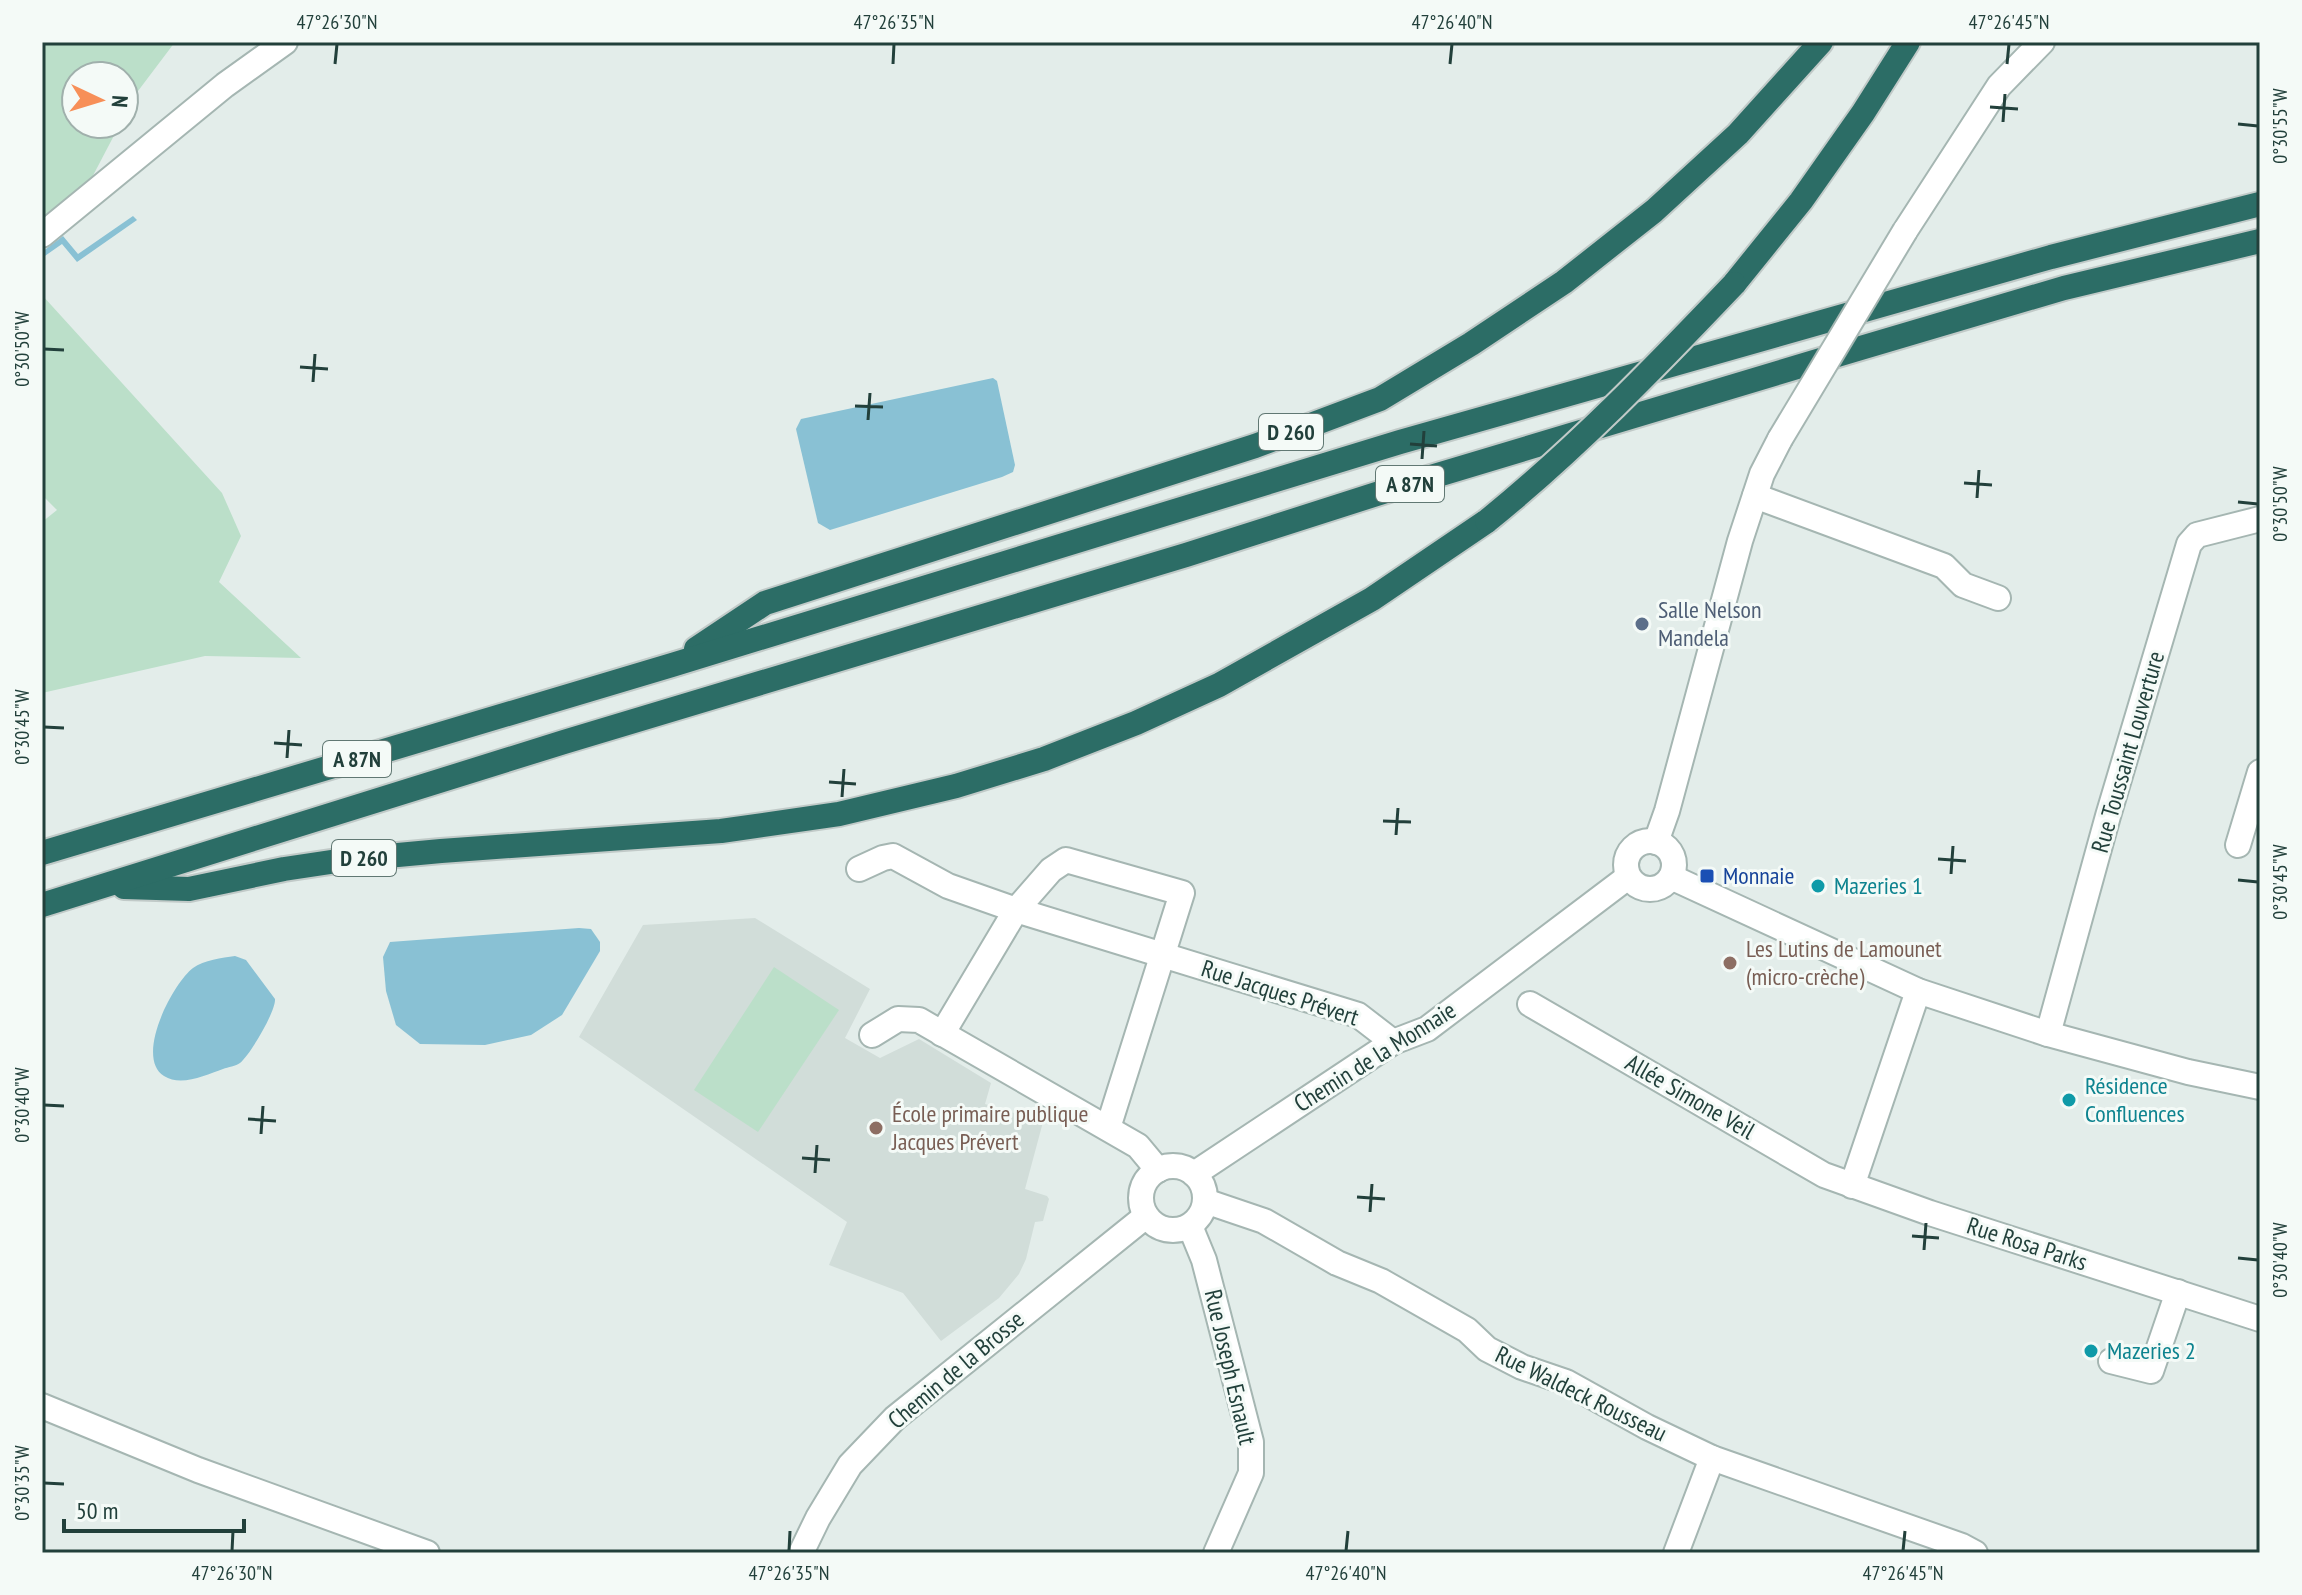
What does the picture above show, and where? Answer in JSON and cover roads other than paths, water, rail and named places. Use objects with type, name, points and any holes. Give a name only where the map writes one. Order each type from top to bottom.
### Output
[{"type":"highway","name":"D 260","points":[[672,665],[765,603],[1255,446],[1380,399],[1471,344],[1564,282],[1654,211],[1738,134],[1821,42]]},
{"type":"highway","name":"D 260","points":[[106,886],[189,889],[344,860],[721,831],[839,814],[956,786],[1044,759],[1136,723],[1219,685],[1372,599],[1487,521],[1526,490],[1623,400],[1734,284],[1801,201],[1908,42]]},
{"type":"highway","name":"A 87N","points":[[42,853],[672,665],[1400,442],[2051,257],[2260,204]]},
{"type":"highway","name":"A 87N","points":[[42,905],[564,742],[1854,350],[2064,288],[2260,241]]},
{"type":"street","points":[[42,235],[225,85],[285,42]]},
{"type":"street","points":[[1656,842],[1762,474],[1905,231],[1999,86],[2042,42]]},
{"type":"street","points":[[1755,496],[1944,566],[1963,585],[1998,598]]},
{"type":"street","name":"Rue Toussaint Louverture","points":[[2048,1034],[2108,816],[2189,544],[2197,535],[2260,519]]},
{"type":"street","points":[[2238,845],[2260,772]]},
{"type":"street","points":[[1648,841],[1656,842],[1663,844],[1672,856],[1674,870],[1661,888],[1646,890],[1628,877],[1626,861],[1633,847],[1648,841]]},
{"type":"street","name":"Rue Jacques Prévert","points":[[859,869],[893,856],[948,886],[1016,910],[1358,1015],[1393,1042]]},
{"type":"street","points":[[942,1034],[1016,910],[1051,870],[1066,860],[1182,893],[1108,1128]]},
{"type":"street","name":"Chemin de la Monnaie","points":[[1194,1174],[1393,1042],[1427,1029],[1628,877]]},
{"type":"street","points":[[1671,877],[1918,991],[2048,1034],[2188,1072],[2260,1087]]},
{"type":"street","points":[[1852,1186],[1918,991]]},
{"type":"street","name":"Allée Simone Veil","points":[[1530,1004],[1824,1175],[1852,1186]]},
{"type":"street","points":[[872,1035],[898,1019],[919,1020],[1138,1146],[1158,1170]]},
{"type":"street","points":[[1177,1166],[1194,1174],[1204,1191],[1205,1201],[1202,1211],[1190,1226],[1171,1230],[1161,1228],[1146,1216],[1140,1196],[1149,1176],[1158,1170],[1177,1166]]},
{"type":"street","name":"Rue Rosa Parks","points":[[1852,1186],[2260,1319]]},
{"type":"street","name":"Rue Waldeck Rousseau","points":[[1205,1201],[1264,1221],[1337,1263],[1381,1281],[1467,1330],[1487,1349],[1522,1367],[1566,1382],[1647,1427],[1712,1458],[1975,1553]]},
{"type":"street","name":"Chemin de la Brosse","points":[[801,1553],[850,1465],[895,1418],[1146,1216]]},
{"type":"street","name":"Rue Joseph Esnault","points":[[1190,1226],[1204,1260],[1251,1442],[1251,1473],[1216,1553]]},
{"type":"street","points":[[2111,1361],[2151,1371],[2178,1292]]},
{"type":"street","points":[[42,1406],[198,1470],[427,1553]]},
{"type":"street","points":[[1676,1553],[1712,1458]]},
{"type":"water","points":[[133,216],[137,220],[77,262],[62,244],[42,258],[42,252],[63,236],[78,254]]},
{"type":"water","points":[[993,378],[997,381],[1015,465],[1013,472],[830,530],[818,523],[796,429],[801,419]]},
{"type":"water","points":[[591,929],[600,942],[600,951],[562,1015],[531,1035],[485,1045],[420,1044],[396,1025],[386,991],[383,957],[390,942]]},
{"type":"water","points":[[235,956],[246,960],[275,999],[262,1032],[236,1065],[186,1080],[164,1076],[156,1067],[153,1053],[155,1037],[167,1004],[185,976],[197,965]]},
{"type":"place","name":"Salle Nelson Mandela","points":[[1642,624]]},
{"type":"place","name":"Monnaie","points":[[1707,876]]},
{"type":"place","name":"Mazeries 1","points":[[1818,886]]},
{"type":"place","name":"Les Lutins de Lamounet (micro-crèche)","points":[[1730,963]]},
{"type":"place","name":"Résidence Confluences","points":[[2069,1100]]},
{"type":"place","name":"École primaire publique Jacques Prévert","points":[[876,1128]]},
{"type":"place","name":"Mazeries 2","points":[[2091,1351]]}]
